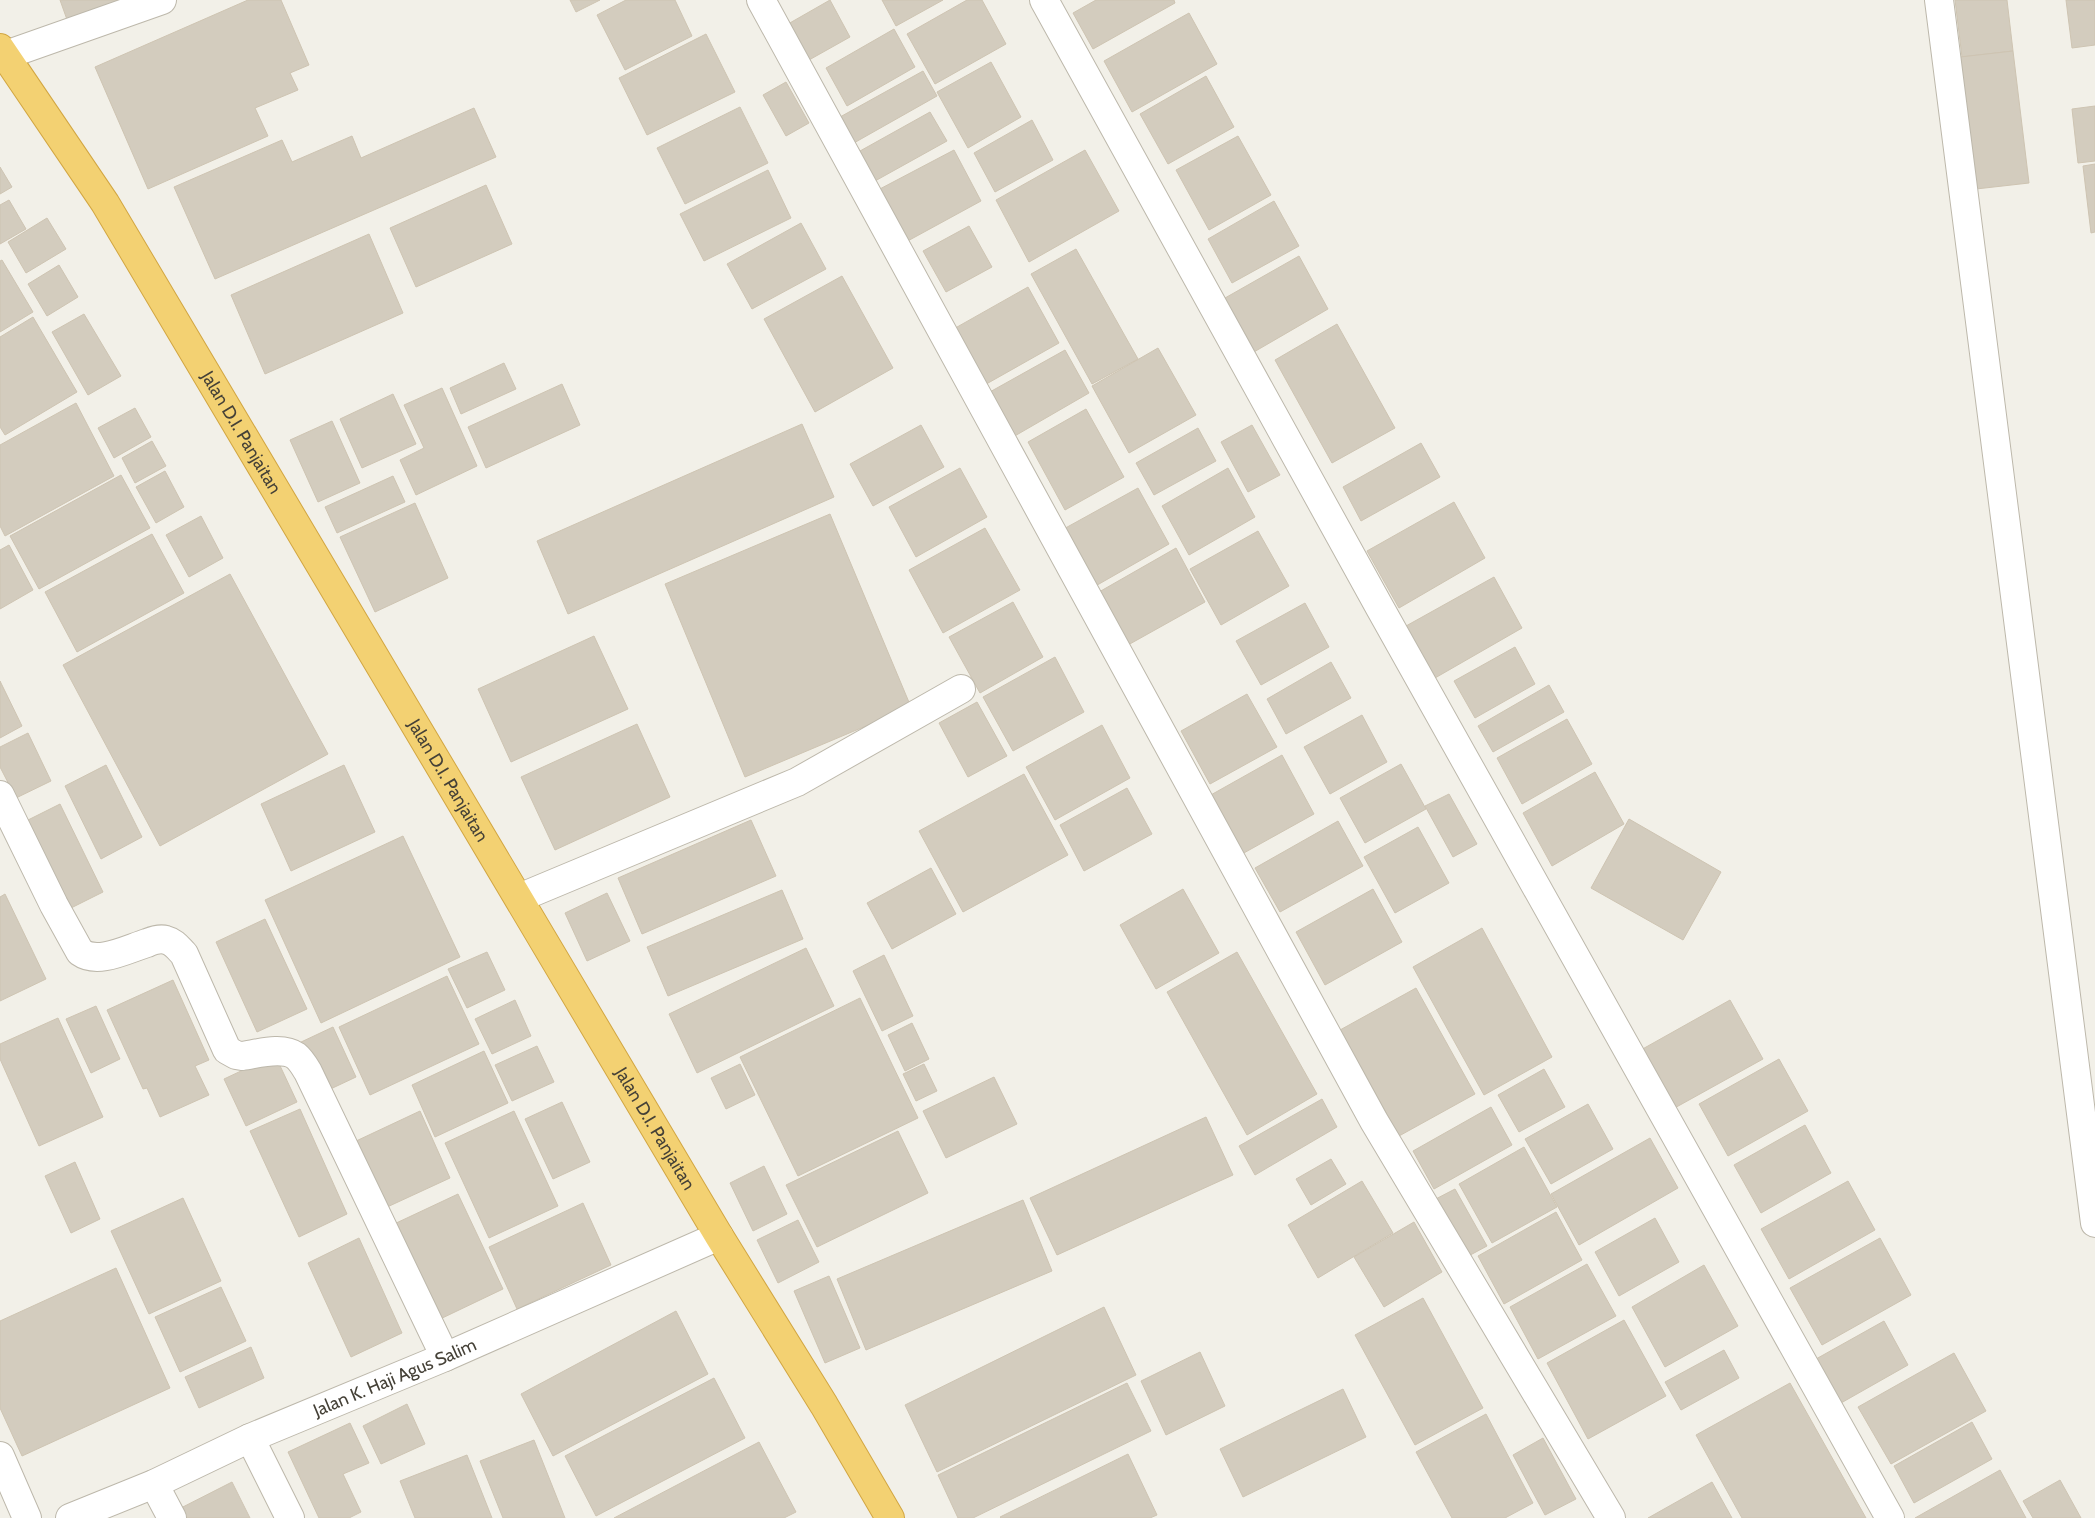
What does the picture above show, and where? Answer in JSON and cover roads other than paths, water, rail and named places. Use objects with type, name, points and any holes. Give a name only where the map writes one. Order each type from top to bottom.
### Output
[{"type":"highway","name":"Jalan D.I. Panjaitan","points":[[3,51],[105,203],[719,1236],[824,1405],[890,1518]]},
{"type":"street","points":[[3,51],[162,0]]},
{"type":"street","points":[[761,0],[1374,1121],[1611,1518]]},
{"type":"street","points":[[1044,0],[1385,617],[1890,1518]]},
{"type":"street","points":[[1940,0],[2095,1222]]},
{"type":"street","points":[[519,898],[797,782],[961,689]]},
{"type":"street","points":[[0,795],[54,905],[80,952],[86,956],[102,956],[155,940],[166,940],[176,945],[184,954],[227,1050],[232,1054],[242,1056],[281,1052],[295,1055],[301,1061],[445,1357]]},
{"type":"street","name":"Jalan K. Haji Agus Salim","points":[[70,1518],[154,1484],[250,1438],[445,1357],[719,1236]]},
{"type":"street","points":[[250,1438],[290,1518]]},
{"type":"street","points":[[0,1456],[27,1518]]},
{"type":"street","points":[[154,1484],[172,1518]]}]
